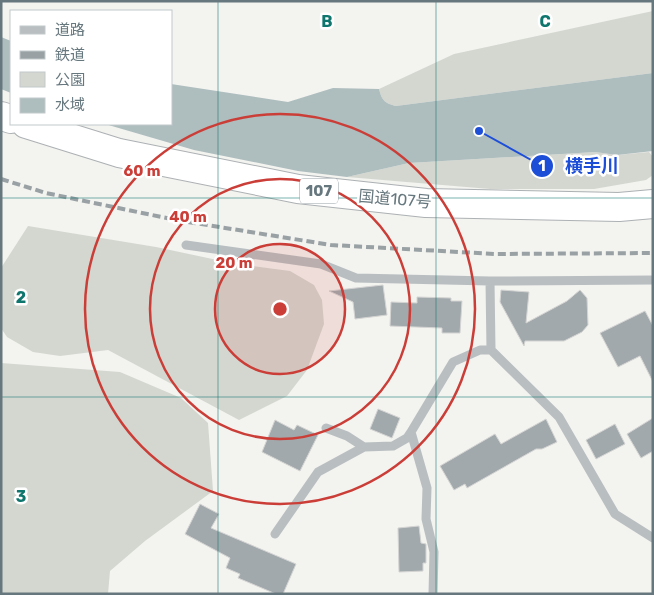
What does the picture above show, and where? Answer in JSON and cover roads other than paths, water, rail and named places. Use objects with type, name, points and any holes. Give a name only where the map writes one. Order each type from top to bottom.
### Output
[{"type":"highway","name":"国道107号","points":[[29,125],[119,153],[298,189],[426,202],[619,207],[653,204]]},
{"type":"street","points":[[186,245],[321,264],[356,278],[490,281],[653,280]]},
{"type":"street","points":[[490,281],[491,350]]},
{"type":"street","points":[[275,534],[318,472],[364,447],[393,446],[407,438],[453,362],[480,350],[491,350],[559,417],[615,514],[653,538]]},
{"type":"street","points":[[326,428],[348,436],[364,447]]},
{"type":"street","points":[[411,432],[427,488],[426,519],[434,552],[433,594]]},
{"type":"water","points":[[1,37],[10,41],[10,93],[1,89]]},
{"type":"water","points":[[653,73],[653,151],[617,155],[595,152],[409,163],[347,177],[298,171],[194,150],[108,125],[172,125],[172,84],[288,102],[333,88],[379,89],[384,100],[396,106]]},
{"type":"railway","points":[[1,179],[46,193],[176,220],[331,245],[496,254],[653,253]]},
{"type":"place","name":"横手川","points":[[479,131]]}]
